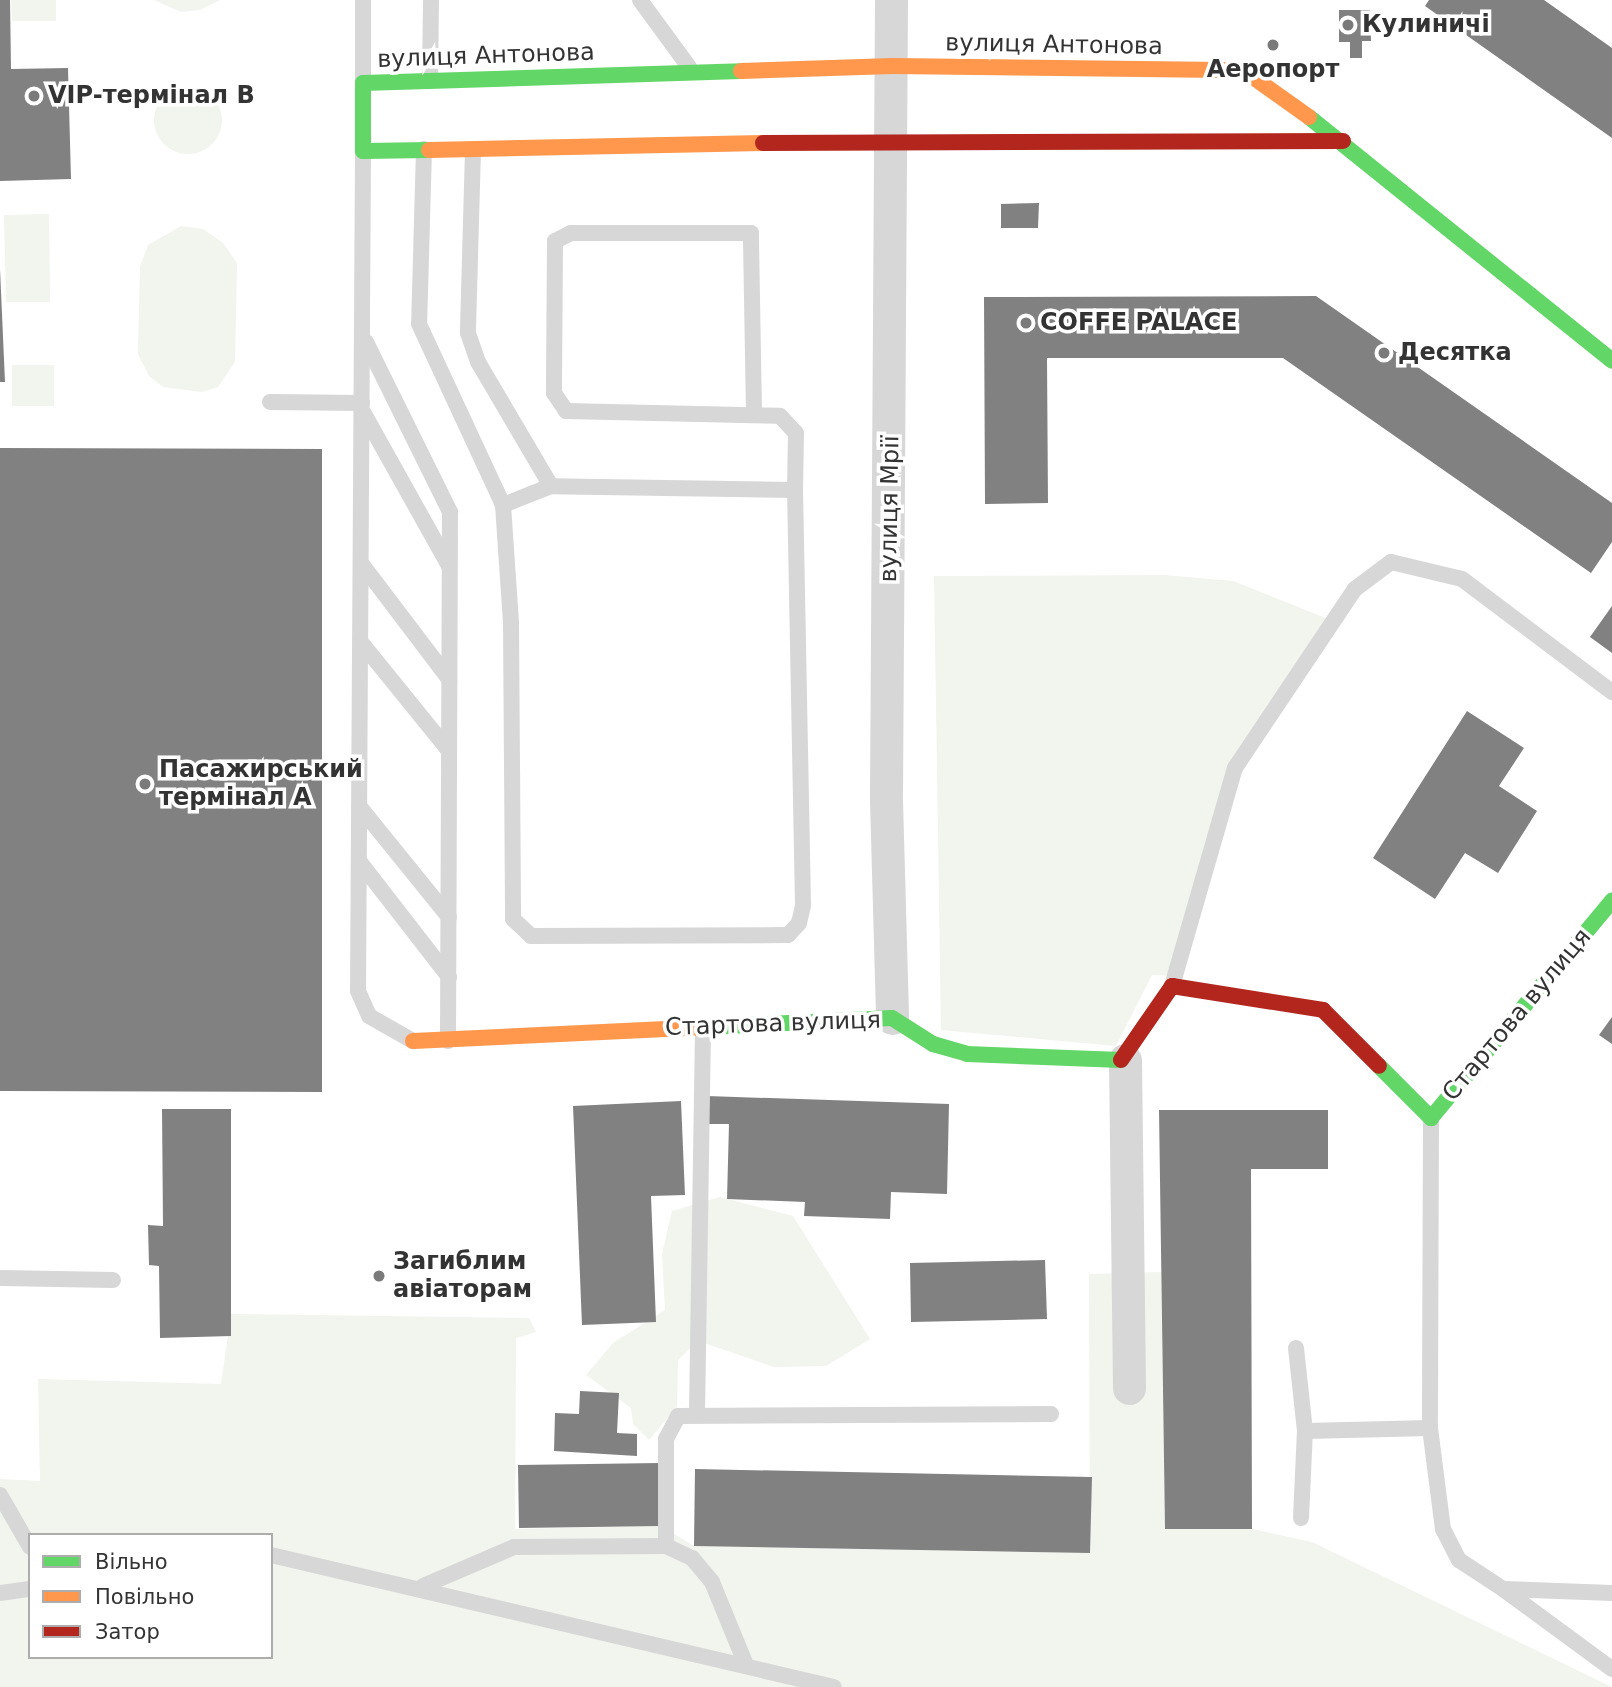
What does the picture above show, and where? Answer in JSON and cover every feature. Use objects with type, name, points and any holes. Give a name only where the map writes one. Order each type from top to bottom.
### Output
[{"type":"main road","name":"вулиця Антонова","points":[[363,151],[363,83],[892,66],[1243,70],[1343,141],[1612,361]]},
{"type":"main road","points":[[363,151],[892,141],[1343,141]]},
{"type":"main road","name":"Стартова вулиця","points":[[1172,986],[1323,1010],[1431,1118],[1612,901]]},
{"type":"main road","points":[[1125,1060],[1172,986]]},
{"type":"main road","name":"Стартова вулиця","points":[[413,1041],[892,1018],[933,1044],[967,1054],[1125,1060]]},
{"type":"street","name":"вулиця Мрії","points":[[891,0],[886,800],[892,1018]]},
{"type":"street","points":[[1125,1060],[1129,1388]]},
{"type":"lane","points":[[363,0],[363,83]]},
{"type":"lane","points":[[430,81],[431,0]]},
{"type":"lane","points":[[640,0],[668,44],[694,72]]},
{"type":"lane","points":[[424,149],[419,324],[503,505],[511,622],[516,926],[531,936],[773,938],[788,934],[799,923],[803,905],[796,433],[791,422],[754,413],[566,411],[554,393],[555,241],[571,233],[751,233],[754,413]]},
{"type":"lane","points":[[473,150],[468,333],[478,362],[551,486]]},
{"type":"lane","points":[[363,151],[358,991],[369,1016],[413,1041]]},
{"type":"lane","points":[[363,337],[450,512],[448,1041]]},
{"type":"lane","points":[[270,402],[363,407]]},
{"type":"lane","points":[[363,407],[451,569]]},
{"type":"lane","points":[[503,505],[551,486],[795,490]]},
{"type":"lane","points":[[1172,986],[1235,768],[1355,589],[1391,562],[1462,579],[1612,692]]},
{"type":"lane","points":[[361,563],[449,679]]},
{"type":"lane","points":[[360,641],[449,751]]},
{"type":"lane","points":[[359,806],[449,917]]},
{"type":"lane","points":[[359,861],[449,977]]},
{"type":"lane","points":[[697,1412],[703,1026]]},
{"type":"lane","points":[[1431,1118],[1430,1428],[1443,1529],[1459,1560],[1612,1669]]},
{"type":"lane","points":[[0,1279],[113,1280]]},
{"type":"lane","points":[[1296,1348],[1305,1431],[1301,1518]]},
{"type":"lane","points":[[666,1546],[668,1427],[678,1416],[697,1412],[1051,1414]]},
{"type":"lane","points":[[1305,1431],[1430,1428]]},
{"type":"lane","points":[[0,1496],[28,1544]]},
{"type":"lane","points":[[423,1586],[514,1547],[666,1546],[692,1558],[712,1582],[746,1665]]},
{"type":"lane","points":[[273,1555],[423,1586],[834,1687]]},
{"type":"lane","points":[[0,1593],[28,1589]]},
{"type":"lane","points":[[1503,1589],[1612,1593]]},
{"type":"shaded area","points":[[11,0],[56,0],[56,21],[12,21]]},
{"type":"shaded area","points":[[154,0],[220,0],[200,10],[181,12]]},
{"type":"shaded area","points":[[188,86],[201,89],[212,96],[219,107],[222,120],[219,133],[212,144],[201,151],[188,154],[175,151],[164,144],[157,133],[154,120],[157,107],[164,96],[175,89]]},
{"type":"shaded area","points":[[49,214],[50,302],[6,302],[4,215]]},
{"type":"shaded area","points":[[181,226],[203,229],[223,243],[237,263],[235,362],[218,387],[202,392],[163,387],[149,376],[138,354],[140,267],[148,245]]},
{"type":"shaded area","points":[[12,365],[54,365],[54,406],[12,406]]},
{"type":"shaded area","points":[[1164,575],[1233,581],[1333,621],[1235,768],[1175,976],[1152,975],[1116,1046],[941,1030],[934,576]]},
{"type":"shaded area","points":[[720,1197],[793,1216],[870,1339],[826,1366],[774,1367],[698,1341],[678,1360],[677,1407],[649,1440],[633,1424],[631,1408],[586,1375],[613,1343],[665,1310],[662,1254],[672,1211]]},
{"type":"shaded area","points":[[1161,1272],[1165,1529],[1252,1529],[1312,1542],[1612,1687],[0,1687],[0,1479],[40,1481],[38,1379],[221,1384],[231,1314],[529,1318],[536,1332],[516,1338],[515,1529],[661,1526],[694,1546],[1090,1553],[1089,1274]]},
{"type":"building","name":"VIP-термінал B","points":[[0,0],[10,0],[11,69],[68,68],[71,179],[0,181]]},
{"type":"building","points":[[1429,0],[1544,0],[1612,48],[1612,138],[1425,6]]},
{"type":"building","points":[[1339,10],[1370,10],[1371,41],[1362,41],[1362,58],[1350,58],[1350,42],[1339,42]]},
{"type":"building","points":[[1039,203],[1038,228],[1001,228],[1001,204]]},
{"type":"building","points":[[0,269],[5,382],[0,382]]},
{"type":"building","points":[[1316,296],[1612,503],[1612,542],[1591,573],[1283,358],[1047,358],[1048,503],[985,504],[984,297]]},
{"type":"building","name":"Пасажирський термінал A","points":[[0,448],[322,449],[322,1092],[0,1091]]},
{"type":"building","points":[[1612,606],[1612,653],[1590,637]]},
{"type":"building","points":[[1467,711],[1524,748],[1499,786],[1537,811],[1498,873],[1465,853],[1435,899],[1373,858]]},
{"type":"building","points":[[1612,1017],[1612,1044],[1599,1035]]},
{"type":"building","points":[[707,1096],[949,1104],[947,1194],[891,1192],[890,1219],[804,1216],[805,1202],[727,1199],[729,1124],[706,1124]]},
{"type":"building","points":[[681,1101],[685,1195],[651,1196],[656,1322],[582,1325],[573,1106]]},
{"type":"building","points":[[162,1109],[231,1109],[231,1336],[160,1338],[159,1266],[149,1265],[148,1225],[163,1226]]},
{"type":"building","points":[[1159,1110],[1328,1110],[1328,1169],[1251,1169],[1252,1529],[1165,1529]]},
{"type":"building","points":[[1045,1260],[1047,1319],[911,1322],[910,1263]]},
{"type":"building","points":[[580,1391],[619,1393],[617,1433],[637,1434],[637,1456],[554,1451],[555,1413],[579,1414]]},
{"type":"building","points":[[660,1463],[661,1526],[519,1528],[518,1465]]},
{"type":"building","points":[[695,1469],[1092,1477],[1090,1553],[694,1546]]},
{"type":"traffic: fast","points":[[429,150],[363,151],[363,83],[741,71]]},
{"type":"traffic: fast","points":[[1309,117],[1612,361]]},
{"type":"traffic: fast","points":[[1379,1066],[1431,1118],[1612,901]]},
{"type":"traffic: fast","points":[[708,1027],[892,1018],[933,1044],[967,1054],[1121,1060]]},
{"type":"traffic: slow","points":[[741,71],[892,66],[1243,70],[1309,117]]},
{"type":"traffic: slow","points":[[429,150],[763,143]]},
{"type":"traffic: slow","points":[[413,1041],[708,1027]]},
{"type":"traffic: jam","points":[[763,143],[1343,141]]},
{"type":"traffic: jam","points":[[1121,1060],[1172,986],[1323,1010],[1379,1066]]},
{"type":"place","name":"Кулиничі","points":[[1348,25]]},
{"type":"place","name":"Аеропорт","points":[[1273,45]]},
{"type":"place","name":"VIP-термінал B","points":[[34,96]]},
{"type":"place","name":"COFFE PALACE","points":[[1026,323]]},
{"type":"place","name":"Десятка","points":[[1384,353]]},
{"type":"place","name":"Пасажирський термінал A","points":[[145,784]]},
{"type":"place","name":"Загиблим авіаторам","points":[[379,1276]]}]
